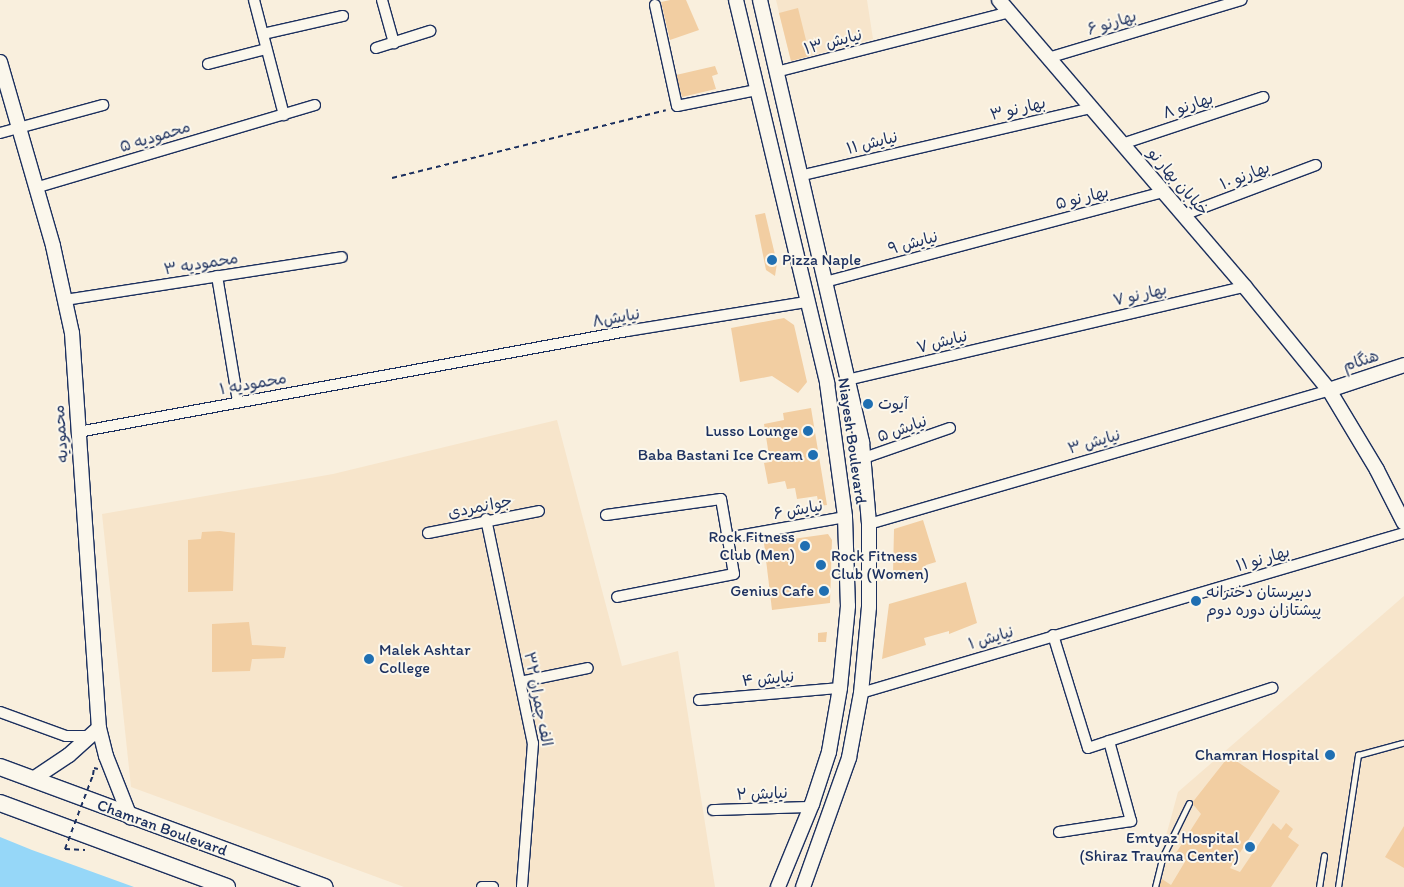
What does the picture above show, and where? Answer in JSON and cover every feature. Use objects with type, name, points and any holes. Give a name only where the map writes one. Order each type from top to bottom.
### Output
[{"type":"main road","name":"Niayesh Boulevard","points":[[736,0],[806,302],[827,383],[845,517],[848,606],[840,688],[828,752],[811,807],[778,887]]},
{"type":"main road","name":"Niayesh Boulevard","points":[[760,0],[864,458],[869,524],[868,608],[861,693],[849,758],[803,887]]},
{"type":"main road","name":"خیابان بهار نو","points":[[998,0],[1245,287],[1328,390],[1377,470],[1404,523]]},
{"type":"main road","name":"محمودیه","points":[[0,62],[65,300],[72,333],[94,732],[106,756],[130,817]]},
{"type":"main road","name":"هنگام","points":[[1328,390],[1404,366]]},
{"type":"main road","points":[[33,779],[69,755],[94,732]]},
{"type":"main road","name":"Chamran Boulevard","points":[[0,767],[130,817],[325,887]]},
{"type":"main road","name":"Chamran Boulevard","points":[[0,803],[227,887]]},
{"type":"street","points":[[254,0],[284,114]]},
{"type":"street","points":[[382,0],[394,44]]},
{"type":"street","name":"۶ بهارنو","points":[[1048,58],[1241,0]]},
{"type":"street","points":[[655,5],[677,106],[756,90]]},
{"type":"street","name":"نیایش ۱۳","points":[[776,72],[1009,12]]},
{"type":"street","points":[[263,34],[343,16]]},
{"type":"street","points":[[376,48],[430,32]]},
{"type":"street","points":[[208,64],[266,49]]},
{"type":"street","name":"۸ بهارنو","points":[[1122,144],[1263,97]]},
{"type":"street","points":[[0,133],[103,105]]},
{"type":"street","name":"۵ محمودیه","points":[[35,188],[315,105]]},
{"type":"street","name":"۳ بهار نو","points":[[952,139],[1091,108]]},
{"type":"street","name":"نیایش ۱۱","points":[[799,176],[952,139]]},
{"type":"street","name":"۱۰ بهارنو","points":[[1183,215],[1316,166]]},
{"type":"street","name":"۵ بهار نو","points":[[1008,232],[1164,192]]},
{"type":"street","name":"نیایش ۹","points":[[825,282],[1008,232]]},
{"type":"street","name":"۳ محمودیه","points":[[65,300],[342,257]]},
{"type":"street","points":[[217,276],[238,402]]},
{"type":"street","name":"۷ بهار نو","points":[[1043,333],[1245,287]]},
{"type":"street","name":"نیایش۸","points":[[432,367],[806,302]]},
{"type":"street","name":"نیایش ۷","points":[[847,380],[1043,333]]},
{"type":"street","name":"۱ محمودیه","points":[[78,432],[432,367]]},
{"type":"street","name":"نیایش ۳","points":[[869,524],[1328,390]]},
{"type":"street","name":"نیایش ۵","points":[[864,458],[950,428]]},
{"type":"street","points":[[606,515],[721,499],[734,574],[617,597]]},
{"type":"street","name":"جوانمردی","points":[[428,533],[486,519],[539,511]]},
{"type":"street","name":"نیایش ۶","points":[[727,538],[845,517]]},
{"type":"street","name":"۳۲ الف چمران","points":[[486,519],[533,752],[522,887]]},
{"type":"street","name":"۱۱ بهار نو","points":[[1131,612],[1404,533]]},
{"type":"street","name":"نیایش ۱","points":[[861,693],[1131,612]]},
{"type":"street","points":[[1053,635],[1088,748],[1272,688]]},
{"type":"street","points":[[520,682],[588,668]]},
{"type":"street","name":"نیایش ۴","points":[[699,700],[840,688]]},
{"type":"street","points":[[0,712],[66,736],[94,732]]},
{"type":"street","points":[[1059,832],[1131,821],[1109,741]]},
{"type":"street","name":"نیایش ۲","points":[[713,810],[811,807]]},
{"type":"street","points":[[482,887],[493,887]]},
{"type":"lane","points":[[1338,887],[1358,755],[1402,743]]},
{"type":"lane","points":[[1155,887],[1163,856],[1189,803]]},
{"type":"lane","points":[[1319,887],[1324,855]]},
{"type":"path","points":[[392,178],[677,106]]},
{"type":"path","points":[[65,850],[93,775]]},
{"type":"shaded area","points":[[776,0],[867,0],[873,39],[791,61]]},
{"type":"shaded area","name":"Malek Ashtar College","points":[[557,420],[622,666],[678,651],[715,887],[404,887],[131,787],[102,514],[333,474]]},
{"type":"shaded area","points":[[1404,596],[1404,887],[1152,887],[1178,792]]},
{"type":"water","points":[[0,837],[32,850],[134,887],[0,887]]},
{"type":"building","points":[[686,0],[699,30],[670,40],[661,2]]},
{"type":"building","points":[[798,8],[810,56],[791,61],[779,13]]},
{"type":"building","points":[[715,66],[718,74],[712,76],[716,89],[682,97],[676,75]]},
{"type":"building","points":[[765,213],[777,263],[775,276],[766,270],[755,215]]},
{"type":"building","points":[[784,318],[794,325],[807,382],[798,393],[772,376],[740,382],[731,328]]},
{"type":"building","points":[[811,408],[827,505],[819,506],[817,496],[797,499],[795,488],[787,489],[785,481],[768,484],[764,463],[770,462],[764,424],[784,420],[783,413]]},
{"type":"building","points":[[923,520],[936,562],[926,565],[915,579],[893,574],[894,529]]},
{"type":"building","points":[[220,531],[235,533],[233,591],[188,592],[188,540],[201,539],[202,532]]},
{"type":"building","points":[[828,534],[832,540],[830,603],[772,610],[764,543]]},
{"type":"building","points":[[966,582],[977,623],[949,634],[949,631],[924,638],[926,645],[882,659],[889,604]]},
{"type":"building","points":[[249,622],[252,645],[286,647],[284,658],[252,659],[250,671],[212,672],[212,624]]},
{"type":"building","points":[[827,632],[826,642],[818,642],[818,633]]},
{"type":"building","points":[[1229,756],[1280,791],[1230,868],[1240,872],[1273,823],[1281,830],[1286,823],[1293,829],[1288,837],[1299,845],[1271,887],[1158,887],[1162,879],[1171,885],[1186,860],[1176,853],[1201,814],[1192,803]]},
{"type":"building","points":[[1404,826],[1404,868],[1385,857]]},
{"type":"place","name":"Pizza Naple","points":[[772,260]]},
{"type":"place","name":"آیوت","points":[[868,404]]},
{"type":"place","name":"Lusso Lounge","points":[[808,431]]},
{"type":"place","name":"Baba Bastani Ice Cream","points":[[813,455]]},
{"type":"place","name":"Rock Fitness Club (Men)","points":[[805,546]]},
{"type":"place","name":"Rock Fitness Club (Women)","points":[[821,565]]},
{"type":"place","name":"Genius Cafe","points":[[824,591]]},
{"type":"place","name":"دبیرستان دخترانه پیشتازان دوره دوم","points":[[1196,601]]},
{"type":"place","name":"Malek Ashtar College","points":[[369,659]]},
{"type":"place","name":"Chamran Hospital","points":[[1330,755]]},
{"type":"place","name":"Emtyaz Hospital (Shiraz Trauma Center)","points":[[1250,847]]}]
